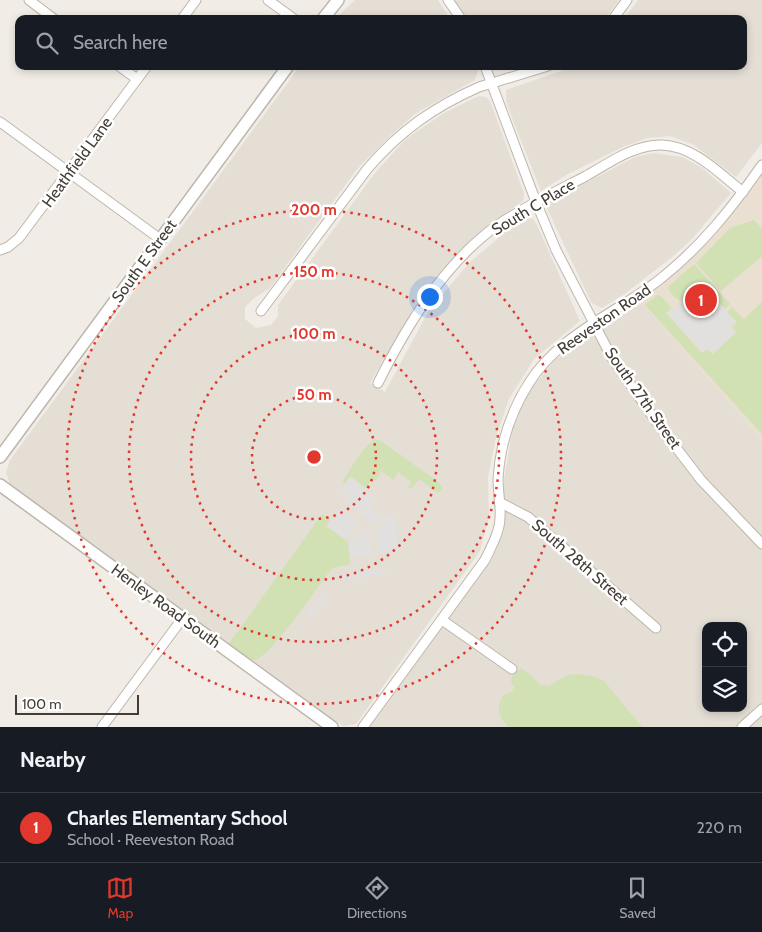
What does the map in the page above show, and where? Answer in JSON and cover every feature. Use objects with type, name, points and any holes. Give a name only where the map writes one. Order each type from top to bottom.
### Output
[{"type":"street","points":[[29,0],[49,15]]},
{"type":"street","points":[[185,15],[196,0]]},
{"type":"street","points":[[268,0],[289,15]]},
{"type":"street","points":[[326,15],[338,0]]},
{"type":"street","points":[[448,0],[458,15]]},
{"type":"street","points":[[616,15],[627,0]]},
{"type":"street","points":[[125,70],[137,79]]},
{"type":"street","name":"Heathfield Lane","points":[[0,250],[8,247],[19,238],[144,70]]},
{"type":"street","name":"South E Street","points":[[0,457],[285,70]]},
{"type":"street","name":"South 27th Street","points":[[487,70],[556,250],[612,358],[658,424],[702,480],[762,544]]},
{"type":"street","points":[[261,311],[385,148],[417,120],[443,104],[474,89],[535,70]]},
{"type":"street","points":[[0,122],[160,240]]},
{"type":"street","name":"South C Place","points":[[378,383],[406,330],[426,300],[473,247],[499,224],[536,202],[638,148],[663,145],[692,153],[743,192]]},
{"type":"street","name":"Reeveston Road","points":[[363,727],[485,560],[494,540],[500,519],[498,482],[502,446],[507,426],[515,407],[529,382],[556,351],[594,323],[628,303],[688,256],[711,233],[762,165]]},
{"type":"street","name":"Henley Road South","points":[[0,485],[332,727]]},
{"type":"street","name":"South 28th Street","points":[[499,502],[528,517],[656,628]]},
{"type":"street","points":[[102,727],[182,619]]},
{"type":"street","points":[[442,620],[512,669]]},
{"type":"street","points":[[742,727],[762,709]]},
{"type":"shaded area","points":[[355,0],[438,0],[447,15],[339,15]]},
{"type":"shaded area","points":[[454,0],[619,0],[608,15],[463,15]]},
{"type":"shaded area","points":[[638,0],[762,0],[762,143],[736,177],[694,145],[670,136],[647,138],[623,147],[568,174],[541,191],[506,101],[506,90],[564,70],[747,70],[747,15],[627,15]]},
{"type":"shaded area","points":[[297,70],[477,70],[475,80],[416,113],[358,168],[270,288],[253,299],[245,307],[245,319],[256,328],[271,325],[278,316],[278,305],[375,173],[406,139],[444,113],[479,96],[486,97],[490,101],[524,193],[523,201],[489,224],[456,254],[416,304],[370,383],[385,392],[428,312],[468,264],[504,233],[527,217],[533,219],[537,225],[580,321],[534,359],[509,399],[496,437],[488,477],[489,518],[480,551],[356,724],[343,726],[10,485],[6,472],[10,460]]},
{"type":"shaded area","points":[[654,153],[682,157],[701,167],[731,193],[691,240],[671,258],[623,295],[602,308],[591,302],[545,204],[635,157]]},
{"type":"shaded area","points":[[762,165],[762,440],[636,297],[688,256]]},
{"type":"shaded area","points":[[702,285],[735,321],[730,327],[735,333],[713,353],[708,348],[703,352],[668,314]]},
{"type":"shaded area","points":[[642,303],[762,440],[762,727],[370,727],[492,559],[504,531],[504,479],[513,427],[530,390],[555,360],[579,341]]},
{"type":"shaded area","points":[[349,478],[373,495],[368,501],[379,519],[375,525],[344,502],[348,495],[341,490]]},
{"type":"shaded area","points":[[340,507],[359,521],[346,539],[327,526]]},
{"type":"shaded area","points":[[395,515],[400,551],[379,554],[375,528],[383,527],[381,519]]},
{"type":"shaded area","points":[[369,533],[372,555],[351,558],[349,543],[355,542],[356,536]]},
{"type":"shaded area","points":[[385,568],[386,574],[342,580],[341,574]]},
{"type":"shaded area","points":[[322,593],[328,597],[312,618],[306,614]]},
{"type":"green space","points":[[754,220],[762,229],[762,256],[721,291],[696,263],[730,228]]},
{"type":"green space","points":[[694,264],[730,304],[725,309],[702,284],[682,301],[670,292],[668,287]]},
{"type":"green space","points":[[657,295],[661,296],[672,308],[666,313],[702,353],[707,349],[713,354],[736,332],[732,327],[737,322],[727,312],[732,307],[744,319],[762,302],[762,434],[645,305]]},
{"type":"green space","points":[[375,439],[381,441],[437,481],[443,488],[438,493],[419,479],[411,489],[408,487],[412,482],[399,473],[401,469],[393,480],[381,471],[388,460],[380,471],[381,473],[375,481],[372,479],[366,488],[351,476],[344,484],[343,481],[357,458]]},
{"type":"green space","points":[[322,514],[331,519],[326,526],[348,542],[350,564],[333,568],[329,572],[282,635],[262,656],[255,660],[245,657],[228,645]]},
{"type":"green space","points":[[521,668],[539,684],[548,686],[568,675],[578,674],[592,676],[604,681],[642,727],[509,727],[500,716],[499,704],[503,695],[510,693],[515,687],[511,683],[512,677]]},
{"type":"place","name":"Charles Elementary School","points":[[701,300]]}]
